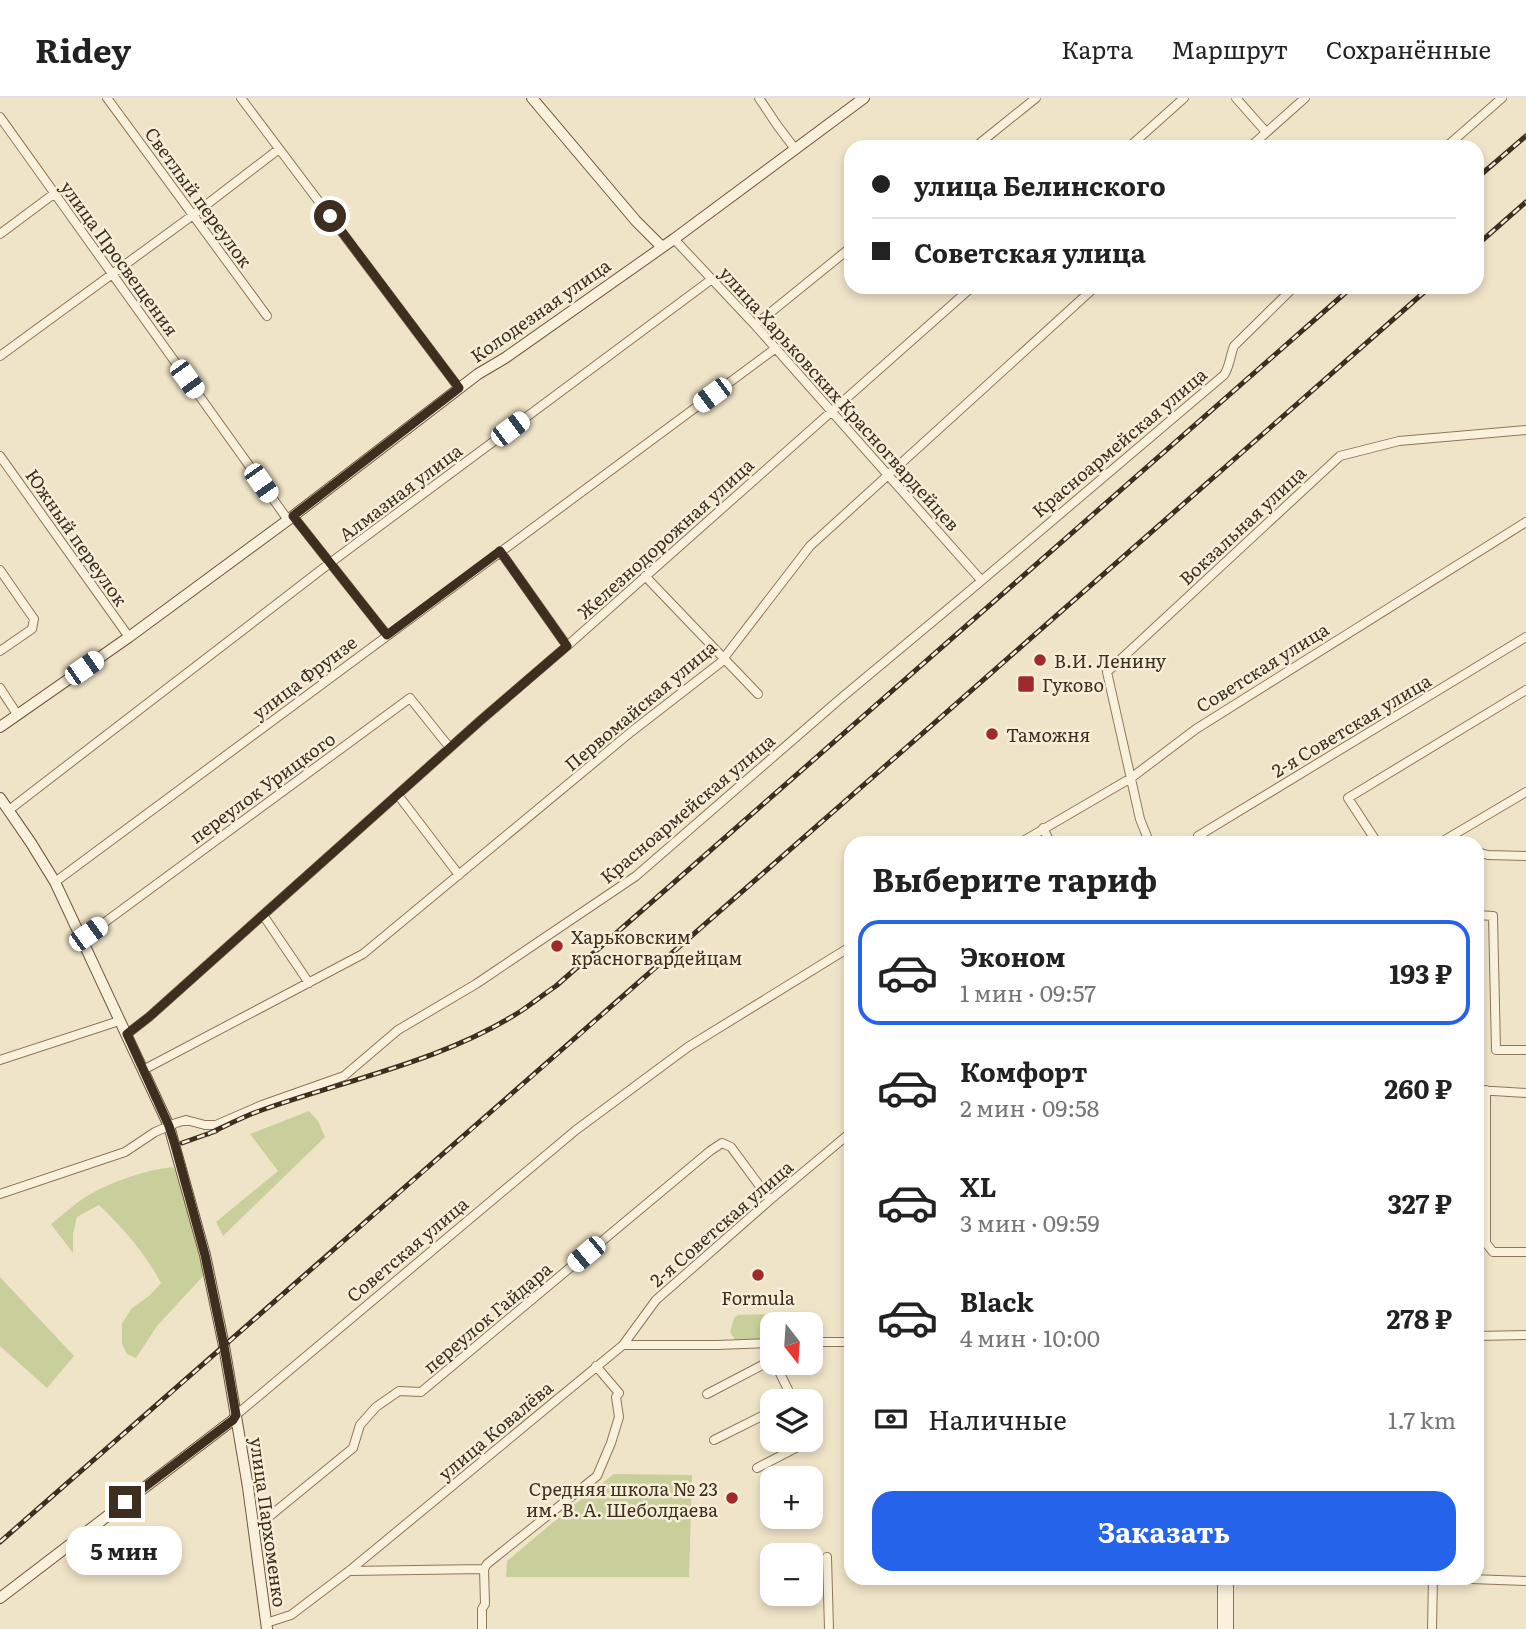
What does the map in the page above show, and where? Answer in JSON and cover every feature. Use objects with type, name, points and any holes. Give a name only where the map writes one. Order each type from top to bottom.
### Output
[{"type":"street","name":"Светлый переулок","points":[[107,98],[267,316]]},
{"type":"street","points":[[242,98],[459,388]]},
{"type":"street","points":[[532,98],[636,221],[662,247]]},
{"type":"street","points":[[759,98],[795,149]]},
{"type":"street","name":"Колодезная улица","points":[[0,727],[290,518],[478,374],[505,358],[674,239],[864,98]]},
{"type":"street","points":[[984,140],[1036,98]]},
{"type":"street","points":[[1137,140],[1184,98]]},
{"type":"street","points":[[1236,98],[1266,132]]},
{"type":"street","points":[[1257,140],[1305,98]]},
{"type":"street","points":[[1454,140],[1502,98]]},
{"type":"street","name":"улица Просвещения","points":[[0,117],[290,518],[387,635]]},
{"type":"street","points":[[0,356],[113,275],[279,149]]},
{"type":"street","points":[[0,233],[55,193]]},
{"type":"street","name":"улица Харьковских Красногвардейцев","points":[[674,239],[776,348],[981,580]]},
{"type":"street","points":[[755,325],[844,253]]},
{"type":"street","name":"Алмазная улица","points":[[9,810],[330,563],[712,279]]},
{"type":"street","name":"Железнодорожная улица","points":[[127,1034],[964,294]]},
{"type":"street","name":"Первомайская улица","points":[[143,1070],[363,954],[720,663],[810,546],[1087,294]]},
{"type":"street","name":"Красноармейская улица","points":[[0,1194],[125,1152],[169,1126],[186,1121],[216,1125],[262,1105],[344,1076],[397,1030],[476,984],[636,876],[840,699],[1224,375],[1234,346],[1287,294]]},
{"type":"street","name":"улица Фрунзе","points":[[55,882],[776,348]]},
{"type":"street","name":"Вокзальная улица","points":[[1130,778],[1107,672],[1340,456],[1399,441],[1526,429]]},
{"type":"street","name":"Южный переулок","points":[[0,456],[129,636]]},
{"type":"street","name":"Советская улица","points":[[1030,836],[1130,778],[1196,729],[1526,522]]},
{"type":"street","points":[[500,551],[567,646]]},
{"type":"street","points":[[0,570],[34,620],[33,629],[0,651]]},
{"type":"street","points":[[646,576],[758,694]]},
{"type":"street","name":"2-я Советская улица","points":[[1198,836],[1526,637]]},
{"type":"street","points":[[0,688],[17,714]]},
{"type":"street","points":[[1373,836],[1348,798],[1526,690]]},
{"type":"street","name":"переулок Урицкого","points":[[82,939],[410,698],[450,748]]},
{"type":"street","points":[[1130,778],[1147,836]]},
{"type":"street","points":[[1452,836],[1526,792]]},
{"type":"street","points":[[398,794],[459,875]]},
{"type":"street","name":"улица Пархоменко","points":[[0,798],[32,843],[55,882],[169,1126],[205,1255],[224,1346],[267,1626]]},
{"type":"street","points":[[1043,828],[1047,836]]},
{"type":"street","points":[[1484,854],[1526,856]]},
{"type":"street","points":[[263,915],[309,983]]},
{"type":"street","points":[[1484,915],[1493,916],[1496,1049],[1526,1050]]},
{"type":"street","name":"Советская улица","points":[[0,1598],[233,1420],[576,1130],[688,1046],[844,951]]},
{"type":"street","points":[[0,1060],[119,1021]]},
{"type":"street","points":[[1484,1090],[1526,1093]]},
{"type":"street","name":"2-я Советская улица","points":[[623,1345],[656,1300],[844,1138]]},
{"type":"street","name":"переулок Гайдара","points":[[254,1530],[353,1448],[360,1425],[376,1407],[398,1391],[421,1392],[710,1151],[723,1143],[731,1147],[770,1200]]},
{"type":"street","points":[[1484,1182],[1486,1243],[1493,1252],[1526,1252]]},
{"type":"street","points":[[1484,1336],[1526,1335]]},
{"type":"street","points":[[823,1342],[844,1342]]},
{"type":"street","points":[[623,1345],[760,1343]]},
{"type":"street","name":"улица Ковалёва","points":[[267,1626],[291,1615],[349,1571],[623,1345]]},
{"type":"street","points":[[482,1629],[482,1609],[485,1604],[484,1569],[487,1564],[597,1476],[619,1417],[616,1396],[619,1393],[596,1366]]},
{"type":"street","points":[[707,1394],[760,1367]]},
{"type":"street","points":[[714,1440],[760,1417]]},
{"type":"street","points":[[757,1468],[788,1452]]},
{"type":"street","points":[[827,1557],[829,1629]]},
{"type":"street","points":[[349,1571],[484,1569]]},
{"type":"street","points":[[1484,1580],[1526,1581]]},
{"type":"street","points":[[1222,1585],[1222,1629]]},
{"type":"street","points":[[1229,1585],[1229,1629]]},
{"type":"street","points":[[1432,1629],[1433,1585]]},
{"type":"green space","points":[[309,1111],[318,1121],[325,1137],[223,1236],[216,1222],[278,1171],[250,1134]]},
{"type":"green space","points":[[172,1167],[180,1175],[205,1274],[157,1326],[136,1358],[127,1354],[122,1344],[122,1324],[131,1309],[161,1283],[155,1272],[133,1241],[99,1205],[77,1217],[73,1253],[51,1224],[82,1199],[117,1181]]},
{"type":"green space","points":[[0,1277],[74,1356],[47,1388],[0,1346]]},
{"type":"green space","points":[[760,1314],[760,1340],[736,1341],[730,1332],[734,1318],[738,1315]]},
{"type":"green space","points":[[614,1474],[692,1475],[689,1577],[506,1577],[507,1561]]},
{"type":"railway","points":[[1484,172],[1526,136]]},
{"type":"railway","points":[[1484,239],[1526,202]]},
{"type":"railway","points":[[208,1134],[255,1112],[395,1068],[460,1043],[521,1011],[556,986],[1344,294]]},
{"type":"railway","points":[[0,1542],[1422,294]]},
{"type":"railway","points":[[182,1143],[216,1131]]},
{"type":"place","name":"В.И. Ленину","points":[[1040,660]]},
{"type":"place","name":"Гуково","points":[[1026,684]]},
{"type":"place","name":"Таможня","points":[[992,734]]},
{"type":"place","name":"Харьковским красногвардейцам","points":[[557,946]]},
{"type":"place","name":"Formula","points":[[758,1275]]},
{"type":"place","name":"Средняя школа № 23 им. В. А. Шеболдаева","points":[[732,1498]]},
{"type":"route","points":[[125,1502],[236,1415],[205,1255],[175,1145],[127,1034],[567,646],[500,551],[387,635],[293,516],[459,388],[330,216]]}]
